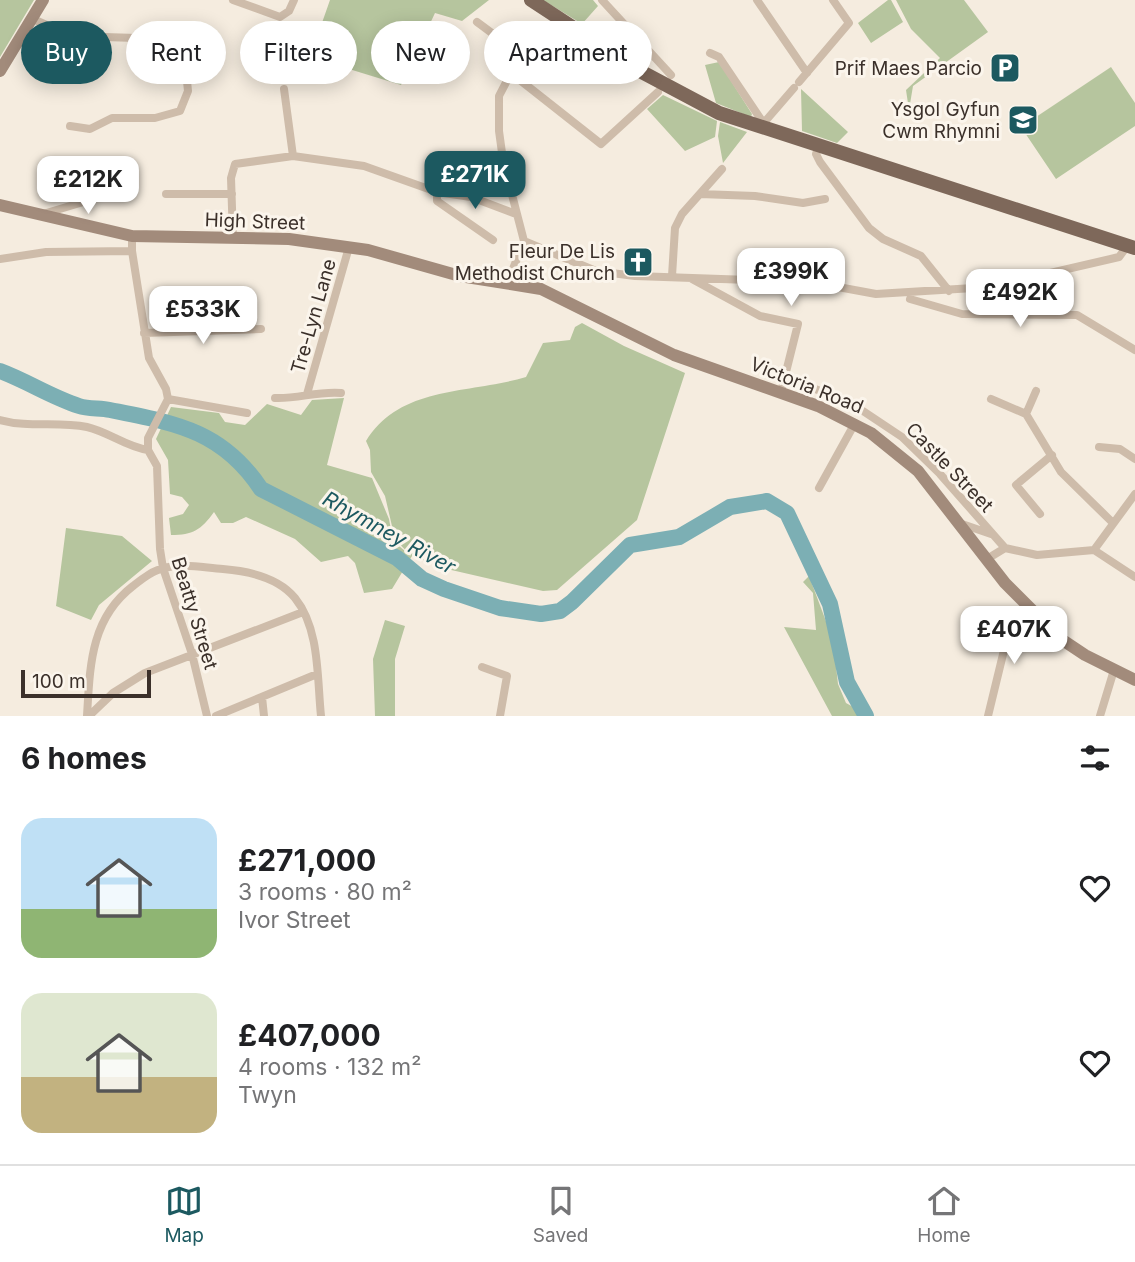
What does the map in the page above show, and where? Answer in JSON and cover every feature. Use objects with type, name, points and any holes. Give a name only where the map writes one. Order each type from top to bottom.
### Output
[{"type":"main road","points":[[0,71],[43,0]]},
{"type":"main road","points":[[531,0],[683,96],[819,146],[1131,247]]},
{"type":"main road","name":"High Street","points":[[0,205],[132,236],[289,239],[349,247],[386,253],[460,276],[507,284]]},
{"type":"main road","name":"Victoria Road","points":[[507,284],[541,289],[674,355],[781,392],[855,423],[918,471],[1032,612],[1061,639],[1135,680]]},
{"type":"street","points":[[233,0],[280,16],[289,11],[293,0]]},
{"type":"street","points":[[602,0],[671,75]]},
{"type":"street","points":[[757,0],[807,73]]},
{"type":"street","points":[[710,53],[719,57],[762,125],[849,23],[834,0]]},
{"type":"street","points":[[33,19],[71,36],[137,38],[166,51],[186,71],[188,91],[180,111],[155,118],[111,118],[90,129],[70,126]]},
{"type":"street","points":[[477,22],[484,27]]},
{"type":"street","points":[[505,84],[499,96],[499,131],[524,241],[507,284]]},
{"type":"street","points":[[525,84],[601,144],[657,93]]},
{"type":"street","points":[[284,89],[293,156]]},
{"type":"street","points":[[819,146],[816,154],[820,162],[869,228],[883,239],[921,256],[949,291]]},
{"type":"street","points":[[233,238],[231,178],[235,164],[293,156],[364,166],[437,191],[471,197],[516,214]]},
{"type":"street","points":[[98,163],[102,196]]},
{"type":"street","points":[[671,276],[674,230],[682,214],[722,169]]},
{"type":"street","points":[[40,215],[127,188]]},
{"type":"street","points":[[437,191],[437,201],[446,209],[493,240]]},
{"type":"street","points":[[166,194],[232,194]]},
{"type":"street","points":[[700,194],[755,196],[803,203],[825,200]]},
{"type":"street","points":[[132,236],[149,358],[166,389],[166,402],[247,413]]},
{"type":"street","points":[[524,241],[596,271],[690,278],[811,282],[876,294],[949,291],[1025,281],[1119,257],[1131,247]]},
{"type":"street","name":"Tre-Lyn Lane","points":[[307,394],[349,247]]},
{"type":"street","points":[[0,259],[46,252],[132,251]]},
{"type":"street","points":[[690,278],[760,316],[798,324],[781,392]]},
{"type":"street","points":[[910,299],[962,314],[1077,315],[1135,350]]},
{"type":"street","points":[[145,333],[261,329]]},
{"type":"street","name":"Castle Street","points":[[785,378],[848,401],[902,437],[1005,548]]},
{"type":"street","points":[[1026,414],[1036,391]]},
{"type":"street","name":"Tre-Lyn Lane","points":[[275,398],[294,399],[307,394],[341,393]]},
{"type":"street","points":[[991,398],[1026,414],[1068,480],[1113,523]]},
{"type":"street","name":"Beatty Street","points":[[166,402],[148,438],[148,450],[157,466],[163,568],[192,654],[206,716]]},
{"type":"street","points":[[0,420],[21,426],[73,425],[90,428],[133,448],[148,450]]},
{"type":"street","points":[[819,488],[855,423]]},
{"type":"street","points":[[1099,447],[1120,449],[1135,458]]},
{"type":"street","points":[[1040,514],[1016,485],[1052,455]]},
{"type":"street","points":[[1094,550],[1135,494]]},
{"type":"street","points":[[962,524],[994,535]]},
{"type":"street","points":[[987,559],[1005,548],[1037,555],[1094,550],[1135,577]]},
{"type":"street","points":[[88,716],[90,662],[99,627],[127,591],[163,568],[250,572],[284,588],[303,612],[313,642],[321,716]]},
{"type":"street","points":[[88,716],[132,680],[303,612]]},
{"type":"street","points":[[988,716],[1006,642],[1032,612]]},
{"type":"street","points":[[482,667],[507,676],[500,716]]},
{"type":"street","points":[[1100,716],[1114,670]]},
{"type":"street","points":[[216,716],[317,674]]},
{"type":"street","points":[[262,697],[264,716]]},
{"type":"green space","points":[[0,0],[34,0],[21,21],[0,57]]},
{"type":"green space","points":[[330,0],[489,0],[462,21],[435,13],[431,21],[371,21],[371,76],[357,71],[357,21],[323,21]]},
{"type":"green space","points":[[543,0],[593,0],[598,6],[585,21],[577,21]]},
{"type":"green space","points":[[891,0],[903,22],[871,43],[858,23]]},
{"type":"green space","points":[[896,0],[964,0],[988,32],[913,86],[909,110],[906,90],[940,58],[911,29]]},
{"type":"green space","points":[[719,62],[752,114],[751,117],[716,103],[705,65]]},
{"type":"green space","points":[[1111,67],[1135,103],[1135,126],[1056,179],[1021,127]]},
{"type":"green space","points":[[801,89],[848,132],[837,143],[802,131]]},
{"type":"green space","points":[[663,95],[717,121],[715,137],[685,151],[647,109]]},
{"type":"green space","points":[[720,122],[747,132],[723,163],[718,136]]},
{"type":"green space","points":[[582,323],[624,346],[685,373],[637,520],[557,590],[543,591],[447,569],[412,556],[392,589],[364,593],[355,563],[348,556],[321,562],[295,539],[246,517],[233,523],[221,523],[214,512],[196,530],[171,535],[169,518],[183,514],[189,505],[182,497],[170,494],[168,460],[156,439],[171,407],[219,413],[225,422],[245,425],[267,404],[301,415],[312,400],[344,398],[327,465],[372,478],[389,519],[393,541],[411,556],[395,539],[385,496],[371,472],[370,450],[366,441],[380,423],[397,410],[417,401],[438,394],[526,377],[543,343],[570,340],[575,327]]},
{"type":"green space","points":[[66,528],[122,536],[152,561],[99,605],[91,620],[56,606]]},
{"type":"green space","points":[[809,576],[833,640],[838,684],[846,703],[855,708],[859,716],[832,716],[784,627],[816,630],[813,593],[803,582]]},
{"type":"green space","points":[[385,620],[405,626],[395,659],[395,716],[375,716],[373,659]]},
{"type":"waterway","name":"Rhymney River","points":[[0,371],[79,406],[156,420],[195,432],[230,454],[261,489],[397,558],[422,579],[500,608],[541,614],[560,611],[630,545],[679,537],[730,507],[767,501],[787,513],[830,604],[847,682],[866,716]]},
{"type":"place","name":"Prif Maes Parcio","points":[[1005,68]]},
{"type":"place","name":"Ysgol Gyfun Cwm Rhymni","points":[[1023,120]]},
{"type":"place","name":"Fleur De Lis Methodist Church","points":[[638,262]]}]
